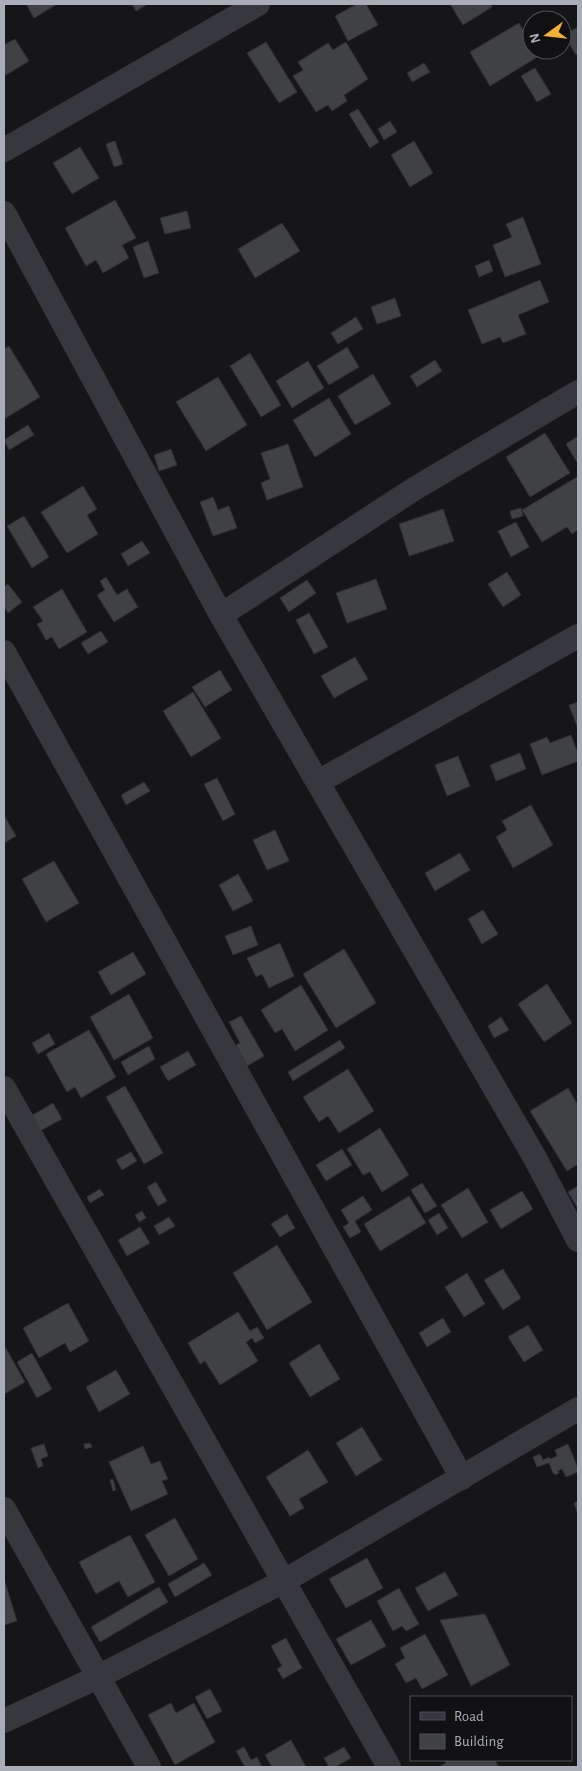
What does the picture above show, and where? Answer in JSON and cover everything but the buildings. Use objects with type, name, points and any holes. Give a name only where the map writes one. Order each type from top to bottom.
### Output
[{"type":"street","points":[[4,150],[258,4]]},
{"type":"street","points":[[4,213],[221,615],[535,1158],[578,1240]]},
{"type":"street","points":[[221,615],[414,489],[578,392]]},
{"type":"street","points":[[318,782],[578,636]]},
{"type":"street","points":[[4,652],[462,1478]]},
{"type":"street","points":[[4,1088],[389,1767]]},
{"type":"street","points":[[4,1721],[98,1677],[284,1581],[578,1409]]},
{"type":"street","points":[[4,1509],[149,1767]]}]
